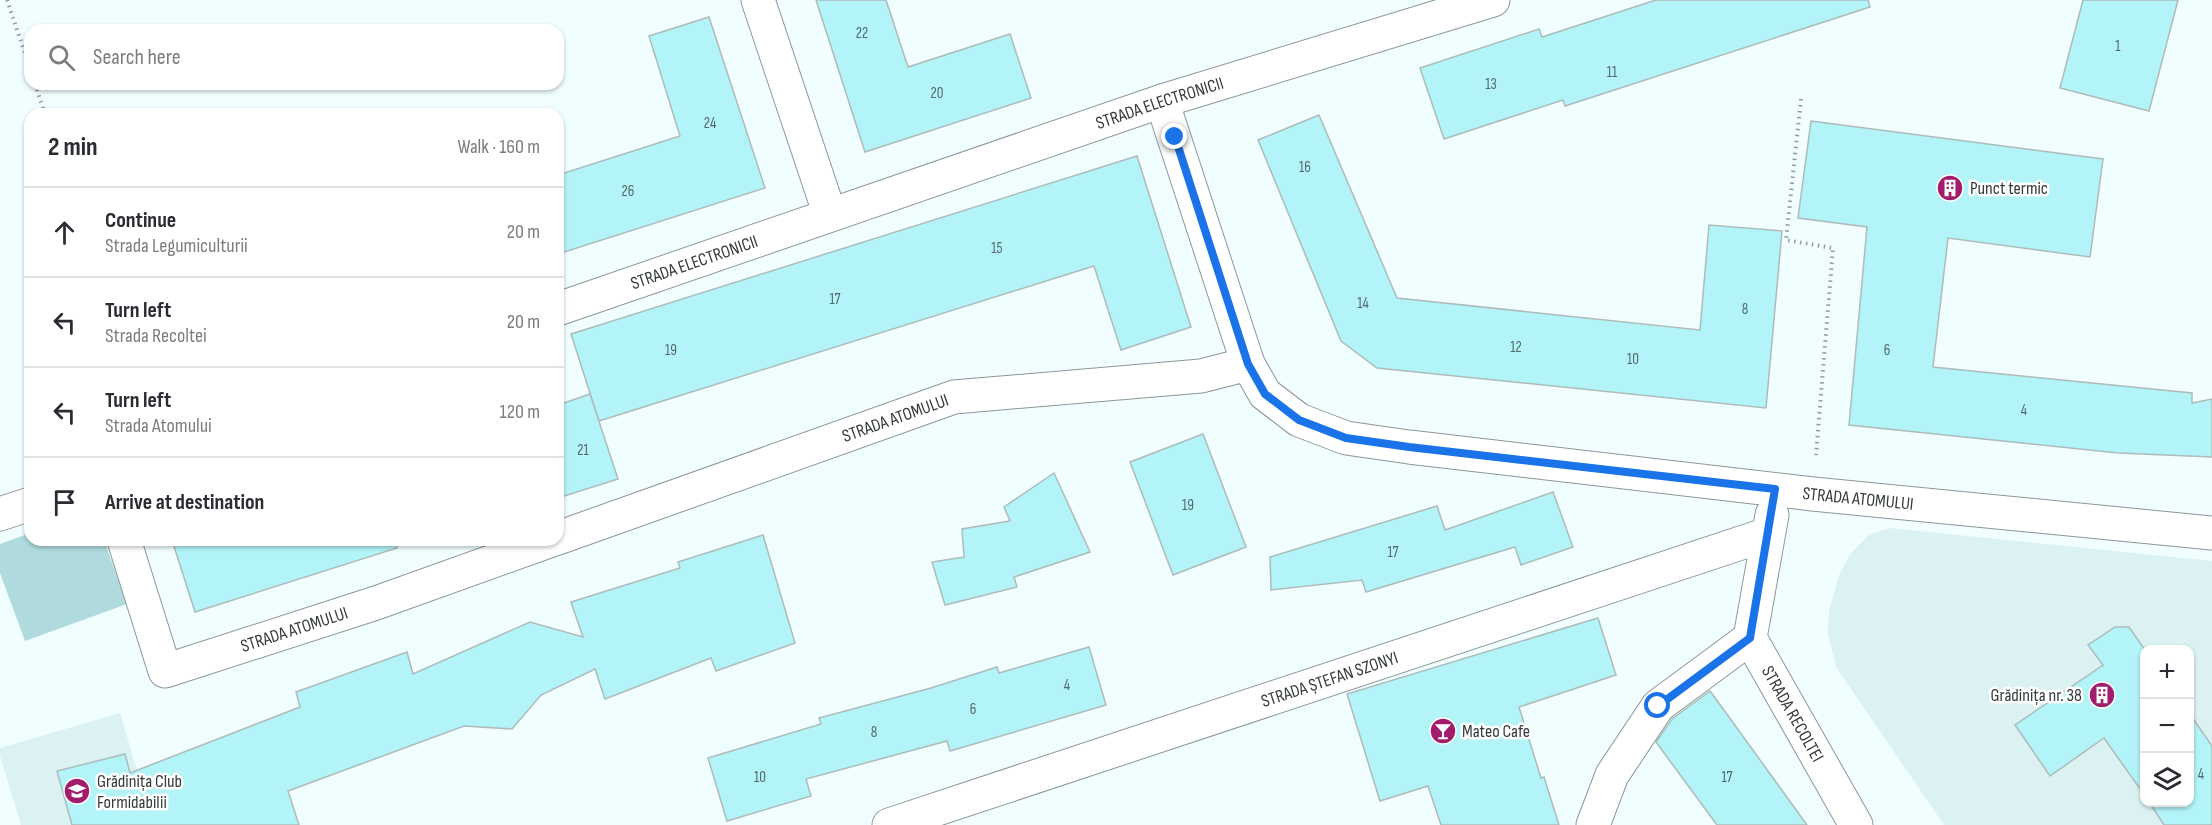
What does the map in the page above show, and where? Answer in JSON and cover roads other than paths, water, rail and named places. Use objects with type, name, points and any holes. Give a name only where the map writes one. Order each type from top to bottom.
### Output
[{"type":"street","points":[[758,0],[830,215]]},
{"type":"street","name":"STRADA ELECTRONICII","points":[[564,307],[1162,101],[1493,0]]},
{"type":"street","name":"STRADA ATOMULUI","points":[[1162,101],[1248,364],[1265,394],[1299,420],[1346,438],[1409,447],[1813,494],[2212,533]]},
{"type":"street","name":"STRADA ATOMULUI","points":[[564,536],[954,397],[1201,376],[1248,364]]},
{"type":"street","points":[[1593,825],[1612,775],[1658,706],[1750,638],[1775,489]]},
{"type":"street","points":[[0,514],[24,506]]},
{"type":"street","name":"STRADA ȘTEFAN SZONYI","points":[[889,825],[1768,534]]},
{"type":"street","name":"STRADA ATOMULUI","points":[[126,546],[165,671],[376,603],[535,546]]},
{"type":"street","name":"STRADA RECOLTEI","points":[[1750,638],[1856,825]]},
{"type":"place","name":"Punct termic","points":[[1950,188]]},
{"type":"place","name":"Grădinița nr. 38","points":[[2102,695]]},
{"type":"place","name":"Mateo Cafe","points":[[1443,731]]},
{"type":"place","name":"Grădinița Club Formidabilii","points":[[77,791]]}]
